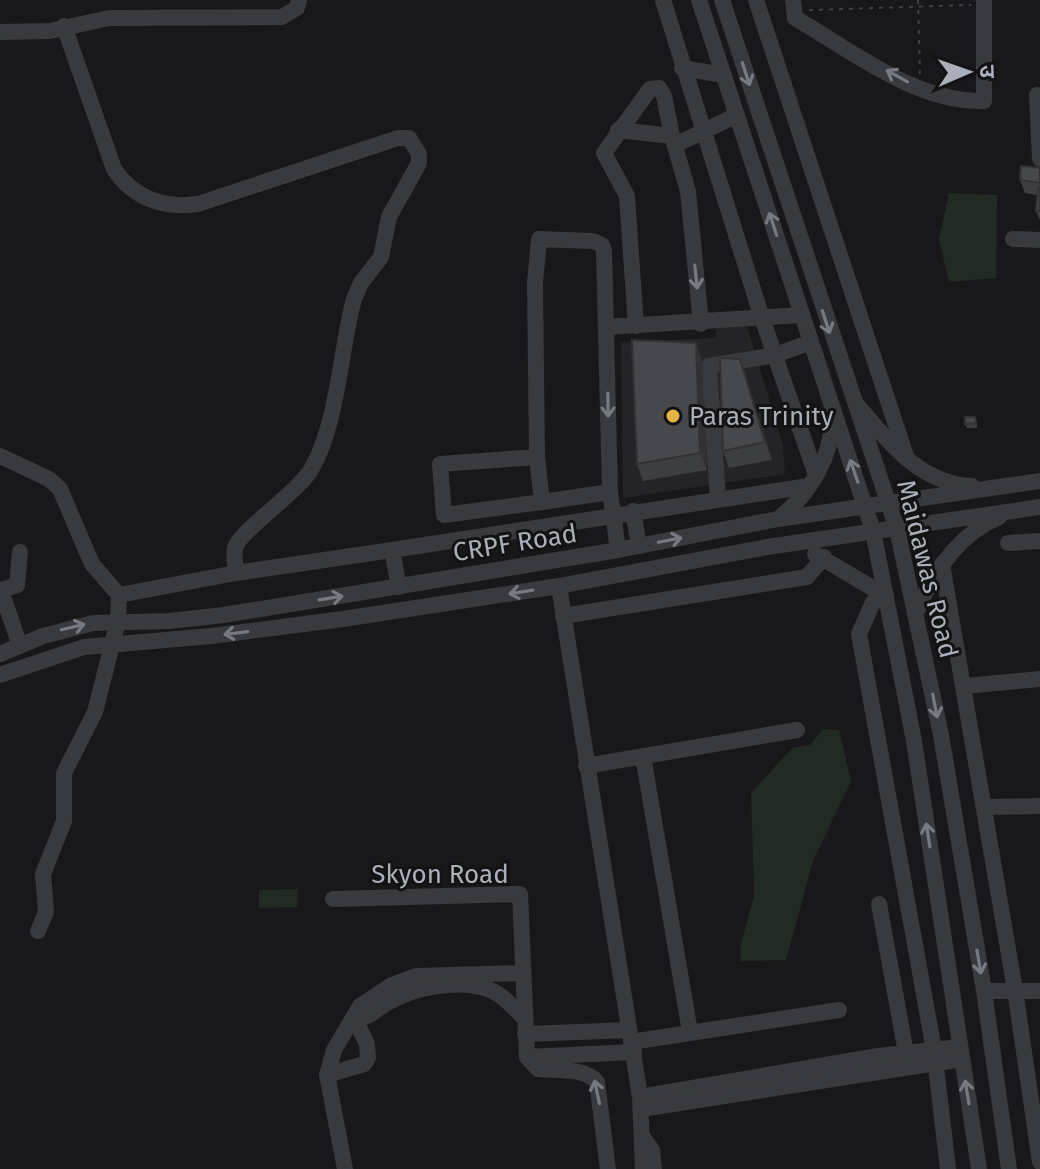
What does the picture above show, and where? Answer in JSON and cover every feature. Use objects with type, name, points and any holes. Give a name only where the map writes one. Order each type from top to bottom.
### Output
[{"type":"street","points":[[0,32],[50,31],[109,18],[282,17],[297,8],[299,0]]},
{"type":"street","points":[[663,0],[813,481]]},
{"type":"street","name":"Maidawas Road","points":[[699,0],[873,531],[914,741],[979,1169]]},
{"type":"street","name":"Maidawas Road","points":[[722,0],[850,395],[897,529],[917,611],[984,991],[1009,1169]]},
{"type":"street","points":[[756,0],[907,459]]},
{"type":"street","points":[[794,5],[795,18],[937,97],[984,101],[984,2]]},
{"type":"street","points":[[64,26],[114,169],[139,195],[169,206],[198,204],[398,138],[413,141],[419,154],[419,163],[401,190],[389,217],[381,257],[361,283],[354,299],[328,424],[316,461],[303,480],[237,543],[236,573]]},
{"type":"street","points":[[682,68],[724,75]]},
{"type":"street","points":[[636,326],[627,196],[604,153],[650,89],[659,88],[664,96],[688,191],[701,324]]},
{"type":"street","points":[[1037,95],[1040,159]]},
{"type":"street","points":[[618,130],[673,140],[705,131],[737,115]]},
{"type":"street","points":[[542,502],[537,457],[535,283],[539,239],[593,241],[602,245],[610,492],[618,550]]},
{"type":"street","points":[[1013,239],[1040,240]]},
{"type":"street","points":[[607,327],[701,324],[761,315],[802,315]]},
{"type":"street","points":[[718,499],[709,366],[775,355],[811,342]]},
{"type":"street","points":[[850,395],[907,459],[937,479],[960,486],[1004,488]]},
{"type":"street","points":[[778,519],[794,507],[813,481],[832,431],[830,399]]},
{"type":"street","points":[[0,456],[36,471],[60,489],[92,564],[119,595],[118,621],[95,712],[64,773],[64,821],[43,874],[46,912],[38,931]]},
{"type":"street","points":[[447,541],[440,464],[537,457]]},
{"type":"street","points":[[119,595],[236,573],[718,499],[813,481]]},
{"type":"street","name":"CRPF Road","points":[[0,654],[68,627],[224,615],[618,550],[778,519],[1040,481]]},
{"type":"street","points":[[444,515],[610,492]]},
{"type":"street","points":[[0,675],[84,647],[276,628],[557,587],[786,544],[1040,507]]},
{"type":"street","points":[[633,511],[639,546]]},
{"type":"street","points":[[917,611],[942,564],[972,535],[1008,513]]},
{"type":"street","points":[[1008,543],[1040,541]]},
{"type":"street","points":[[786,544],[824,557],[886,597]]},
{"type":"street","points":[[392,550],[399,587]]},
{"type":"street","points":[[20,552],[20,580],[17,585],[1,588],[20,646]]},
{"type":"street","points":[[563,616],[807,577],[824,557]]},
{"type":"street","points":[[552,561],[641,1103],[644,1139],[640,1151],[643,1169]]},
{"type":"street","points":[[942,564],[1015,990],[1040,1162]]},
{"type":"street","points":[[886,597],[873,602],[859,634],[934,1056],[948,1169]]},
{"type":"street","points":[[964,686],[1040,679]]},
{"type":"street","points":[[586,766],[797,730]]},
{"type":"street","points":[[643,756],[690,1032]]},
{"type":"street","points":[[985,807],[1040,806]]},
{"type":"street","name":"Skyon Road","points":[[333,899],[520,894],[527,1057]]},
{"type":"street","points":[[879,904],[906,1053]]},
{"type":"street","points":[[345,1169],[327,1075],[334,1050],[360,1006],[404,979],[446,973],[522,973]]},
{"type":"street","points":[[355,1019],[367,1018],[387,1003],[423,989],[464,986],[489,990],[523,1017]]},
{"type":"street","points":[[984,991],[1040,991]]},
{"type":"street","points":[[527,1057],[570,1055],[631,1041],[839,1010]]},
{"type":"street","points":[[327,1075],[364,1064],[368,1058],[367,1044],[355,1019]]},
{"type":"street","points":[[525,1034],[567,1032],[631,1041]]},
{"type":"street","points":[[567,1032],[570,1055]]},
{"type":"street","points":[[880,1062],[906,1053],[934,1056]]},
{"type":"street","points":[[641,1103],[880,1062],[961,1053]]},
{"type":"street","points":[[527,1057],[538,1069],[592,1075],[597,1082],[608,1169]]},
{"type":"street","points":[[644,1139],[652,1150],[654,1169]]},
{"type":"path","points":[[872,0],[872,8]]},
{"type":"path","points":[[918,0],[920,88]]},
{"type":"path","points":[[794,5],[872,8],[984,2]]},
{"type":"shaded area","points":[[949,193],[997,195],[996,278],[949,282],[939,239]]},
{"type":"shaded area","points":[[746,323],[783,445],[785,474],[623,498],[621,342],[716,338],[716,326]]},
{"type":"shaded area","points":[[823,729],[839,730],[851,781],[813,861],[786,960],[741,961],[740,947],[754,896],[751,793],[792,748],[810,745]]},
{"type":"shaded area","points":[[297,889],[298,907],[259,908],[259,890]]},
{"type":"building","points":[[1021,166],[1040,168],[1040,183],[1020,180]]},
{"type":"building","points":[[1038,188],[1040,211],[1036,211]]},
{"type":"building","name":"Paras Trinity","points":[[632,340],[696,343],[700,453],[637,464]]},
{"type":"building","name":"Paras Trinity","points":[[720,358],[740,359],[765,442],[723,451]]},
{"type":"building","points":[[965,417],[975,417],[976,423],[965,424]]},
{"type":"place","name":"Paras Trinity","points":[[673,416]]}]
